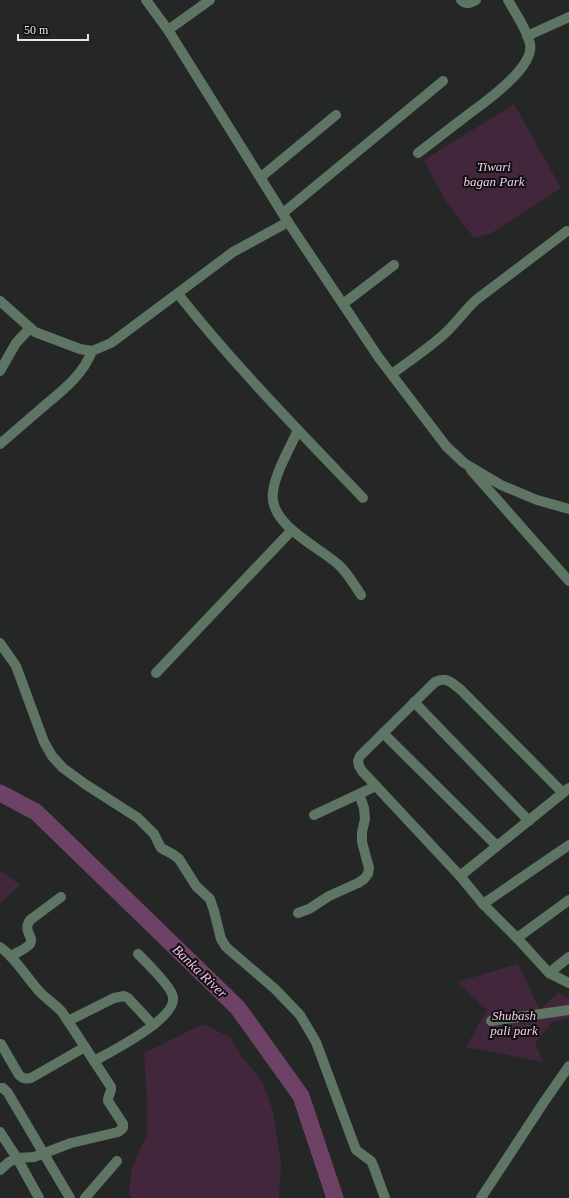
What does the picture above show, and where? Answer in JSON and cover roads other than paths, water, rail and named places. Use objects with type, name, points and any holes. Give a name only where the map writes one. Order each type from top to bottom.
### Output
[{"type":"street","points":[[146,0],[168,30],[285,217],[392,374],[446,446],[464,463],[569,581]]},
{"type":"street","points":[[168,30],[210,0]]},
{"type":"street","points":[[461,0],[469,4],[476,0]]},
{"type":"street","points":[[418,153],[508,83],[527,60],[530,51],[530,44],[508,0]]},
{"type":"street","points":[[527,36],[569,17]]},
{"type":"street","points":[[0,303],[35,332],[80,349],[92,351],[111,343],[233,252],[285,217],[442,81]]},
{"type":"street","points":[[260,177],[336,115]]},
{"type":"street","points":[[392,374],[442,337],[476,300],[567,231]]},
{"type":"street","points":[[343,304],[394,265]]},
{"type":"street","points":[[178,294],[217,342],[362,498]]},
{"type":"street","points":[[0,371],[16,343],[30,328]]},
{"type":"street","points":[[0,444],[80,373],[88,362],[92,351]]},
{"type":"street","points":[[298,430],[276,479],[272,494],[274,506],[282,520],[291,531],[326,554],[341,567],[362,595]]},
{"type":"street","points":[[464,463],[501,485],[537,500],[569,509]]},
{"type":"street","points":[[156,673],[291,531]]},
{"type":"street","points":[[0,643],[16,666],[44,742],[52,756],[63,768],[84,784],[138,818],[147,826],[154,834],[161,848],[178,859],[196,886],[210,899],[221,939],[226,947],[275,989],[300,1015],[316,1042],[356,1150],[371,1161],[385,1198]]},
{"type":"street","points":[[460,876],[496,846],[567,792],[451,682],[446,679],[440,679],[414,702],[360,756],[358,761],[359,766],[460,876],[483,904],[549,973],[569,983]]},
{"type":"street","points":[[414,702],[529,821]]},
{"type":"street","points":[[383,734],[496,846]]},
{"type":"street","points":[[314,816],[376,786]]},
{"type":"street","points":[[298,912],[309,909],[329,896],[358,883],[368,874],[369,868],[362,842],[362,832],[365,819],[364,808],[359,794]]},
{"type":"street","points":[[483,904],[569,845]]},
{"type":"street","points":[[11,956],[31,942],[27,930],[27,925],[30,920],[61,897]]},
{"type":"street","points":[[517,938],[569,900]]},
{"type":"street","points":[[0,947],[11,956],[39,991],[55,1004],[68,1021],[111,1087],[111,1093],[108,1101],[123,1124],[123,1128],[118,1132],[71,1143],[34,1157],[17,1158],[9,1162],[0,1170]]},
{"type":"street","points":[[94,1061],[123,1045],[153,1025],[169,1011],[173,1003],[173,996],[169,987],[138,954]]},
{"type":"street","points":[[549,973],[569,957]]},
{"type":"street","points":[[68,1021],[114,998],[124,996],[128,998],[153,1025]]},
{"type":"street","points":[[491,1021],[569,1010]]},
{"type":"street","points":[[1,1044],[19,1075],[26,1079],[31,1078],[85,1047]]},
{"type":"street","points":[[481,1198],[569,1066]]},
{"type":"street","points":[[0,1088],[3,1088],[8,1093],[24,1118],[43,1154],[70,1198]]},
{"type":"street","points":[[0,1132],[17,1158],[39,1198]]},
{"type":"street","points":[[85,1198],[118,1160]]},
{"type":"waterway","name":"Banka River","points":[[0,793],[36,812],[238,1008],[301,1096],[335,1198]]},
{"type":"park label","name":"Tiwari bagan Park","points":[[494,174]]},
{"type":"park label","name":"Shubash pali park","points":[[514,1022]]}]
